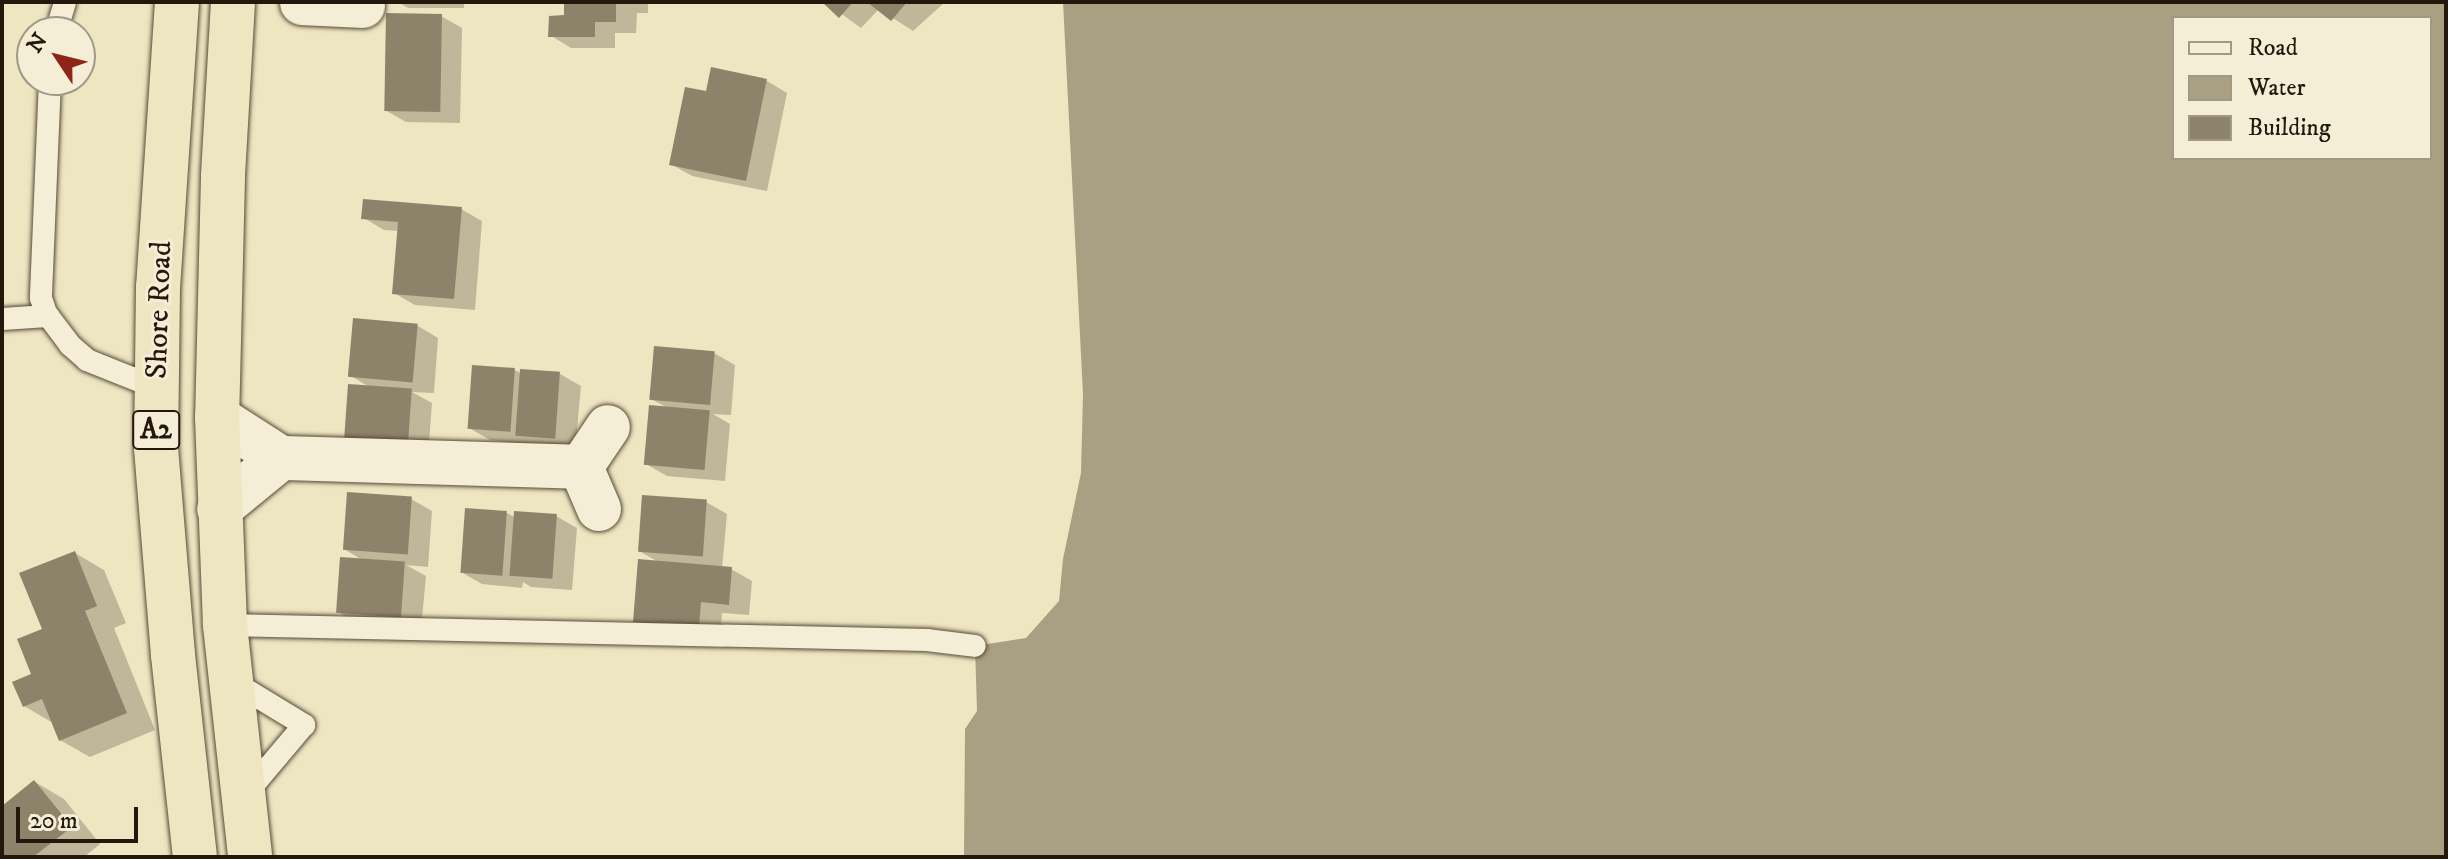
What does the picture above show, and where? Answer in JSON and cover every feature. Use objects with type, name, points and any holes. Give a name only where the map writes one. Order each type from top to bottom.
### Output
[{"type":"highway","name":"Shore Road","points":[[177,2],[158,287],[156,448],[191,853]]},
{"type":"highway","name":"Shore Road","points":[[233,2],[223,177],[217,417],[229,679],[250,857]]},
{"type":"street","points":[[302,3],[362,16]]},
{"type":"street","points":[[217,417],[281,458],[581,467]]},
{"type":"street","points":[[581,467],[608,427]]},
{"type":"street","points":[[219,509],[281,458]]},
{"type":"street","points":[[581,467],[599,509]]},
{"type":"lane","points":[[49,96],[41,298],[48,316],[70,345],[87,360],[157,388]]},
{"type":"lane","points":[[2,319],[48,316]]},
{"type":"lane","points":[[225,625],[927,640],[975,646]]},
{"type":"lane","points":[[229,679],[304,725],[244,796]]},
{"type":"water","points":[[1063,2],[2446,2],[2446,857],[964,857],[965,729],[977,711],[975,646],[1026,638],[1059,601],[1063,559],[1081,473],[1083,394]]},
{"type":"building","points":[[564,2],[616,2],[616,22],[595,22],[595,37],[548,37],[549,16],[564,15]]},
{"type":"building","points":[[822,2],[853,2],[839,18]]},
{"type":"building","points":[[867,2],[907,2],[891,21]]},
{"type":"building","points":[[386,13],[442,14],[440,112],[384,111]]},
{"type":"building","points":[[711,67],[767,79],[746,181],[669,165],[685,87],[706,91]]},
{"type":"building","points":[[363,199],[462,207],[454,299],[392,294],[398,222],[361,219]]},
{"type":"building","points":[[353,318],[418,324],[413,382],[348,377]]},
{"type":"building","points":[[654,346],[715,351],[710,405],[649,400]]},
{"type":"building","points":[[472,365],[515,368],[510,432],[468,429]]},
{"type":"building","points":[[520,369],[560,372],[555,439],[515,436]]},
{"type":"building","points":[[348,384],[412,388],[408,445],[344,441]]},
{"type":"building","points":[[649,405],[710,410],[705,470],[644,465]]},
{"type":"building","points":[[347,492],[412,497],[408,554],[343,550]]},
{"type":"building","points":[[642,495],[707,500],[703,556],[638,552]]},
{"type":"building","points":[[465,508],[507,511],[502,576],[460,573]]},
{"type":"building","points":[[514,511],[557,514],[552,579],[509,576]]},
{"type":"building","points":[[75,551],[97,606],[85,611],[127,713],[59,741],[42,699],[23,707],[12,682],[31,674],[17,639],[42,629],[19,573]]},
{"type":"building","points":[[340,557],[405,562],[401,617],[336,613]]},
{"type":"building","points":[[638,559],[732,567],[729,605],[701,602],[699,627],[633,622]]},
{"type":"building","points":[[34,780],[72,827],[33,857],[2,857],[2,806]]}]
